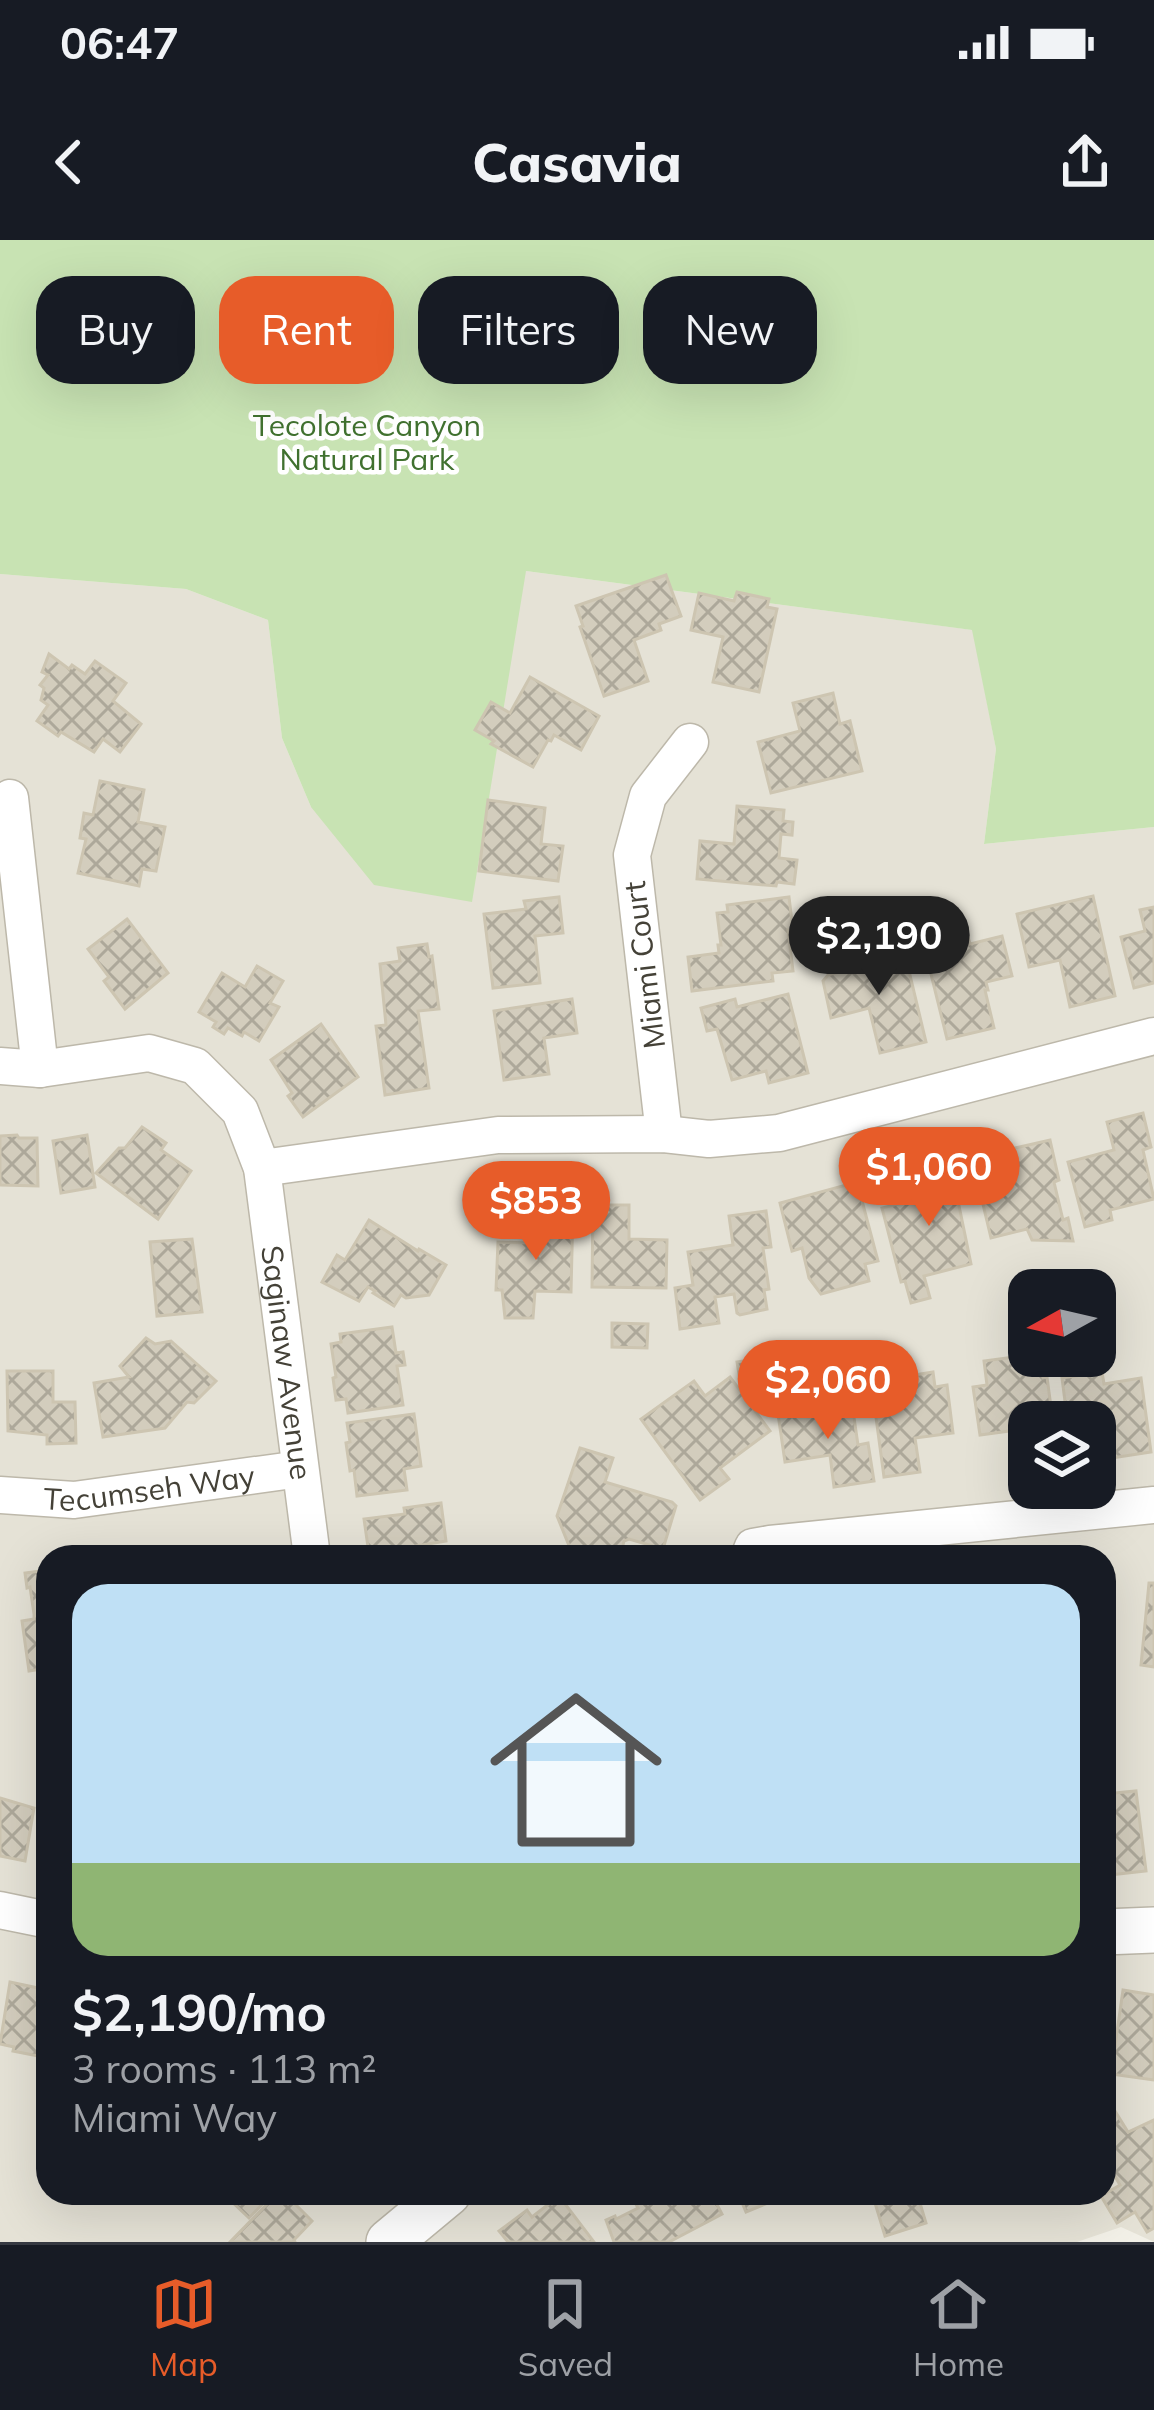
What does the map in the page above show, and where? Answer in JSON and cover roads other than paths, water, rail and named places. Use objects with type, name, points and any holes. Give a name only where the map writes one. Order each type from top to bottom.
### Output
[{"type":"street","name":"Miami Court","points":[[664,1134],[632,855],[648,796],[691,742]]},
{"type":"street","points":[[10,798],[40,1069]]},
{"type":"street","points":[[262,1168],[498,1135],[709,1138],[779,1133],[1154,1036]]},
{"type":"street","name":"Saginaw Avenue","points":[[0,1066],[40,1069],[149,1053],[195,1066],[241,1112],[262,1168],[310,1545]]},
{"type":"street","name":"Tecumseh Way","points":[[0,1495],[74,1500],[300,1469]]},
{"type":"street","points":[[811,1545],[1154,1505]]},
{"type":"street","points":[[0,1910],[36,1918]]},
{"type":"street","points":[[1116,1932],[1154,1930]]},
{"type":"street","points":[[389,2242],[434,2205]]},
{"type":"park label","name":"Tecolote Canyon Natural Park","points":[[367,442]]}]
